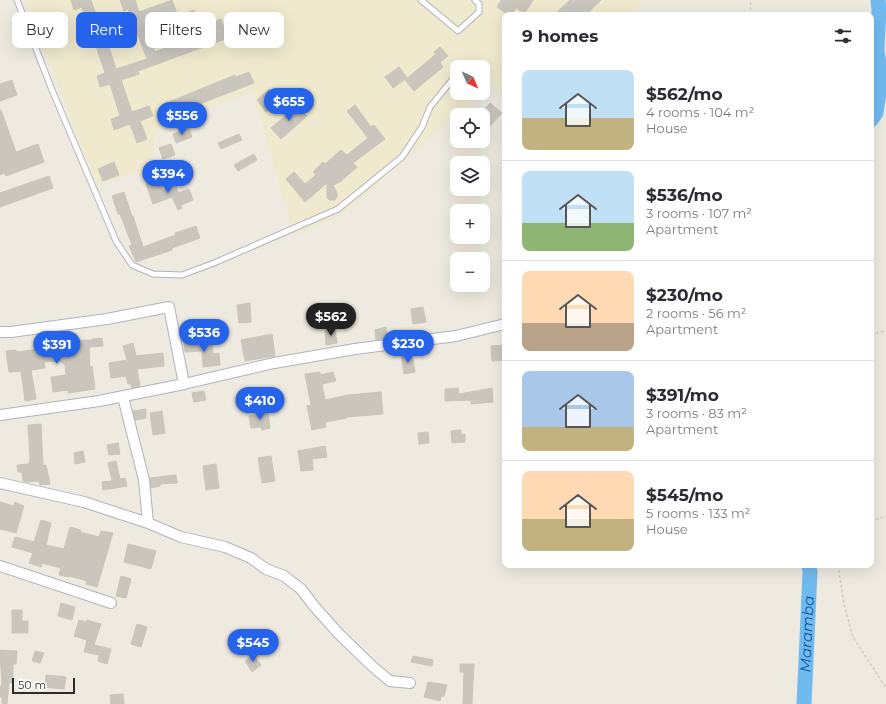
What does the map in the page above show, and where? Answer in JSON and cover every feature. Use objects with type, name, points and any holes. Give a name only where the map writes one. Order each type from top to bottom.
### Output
[{"type":"street","points":[[0,332],[11,332],[107,319],[169,307],[184,384]]},
{"type":"street","points":[[0,415],[124,397],[274,363],[355,349],[456,336],[502,325]]},
{"type":"street","points":[[124,397],[144,480],[148,523]]},
{"type":"street","points":[[0,483],[84,502],[148,523],[181,537],[225,547],[251,558],[266,569],[284,576],[301,589],[314,606],[372,666],[390,681],[410,683]]},
{"type":"street","points":[[0,566],[111,603]]},
{"type":"lane","points":[[17,0],[52,90],[116,241],[132,265],[153,274],[182,275],[214,263],[338,209],[402,157],[422,127],[430,107],[450,83]]},
{"type":"lane","points":[[422,0],[458,31],[480,12],[479,4],[475,0]]},
{"type":"path","points":[[750,12],[751,0]]},
{"type":"path","points":[[874,333],[886,331]]},
{"type":"path","points":[[874,520],[886,516]]},
{"type":"path","points":[[838,568],[844,604],[853,637],[886,688]]},
{"type":"shaded area","points":[[25,0],[644,0],[632,12],[502,12],[502,93],[491,83],[490,84],[490,60],[450,60],[450,100],[472,100],[463,108],[450,108],[450,120],[346,212],[294,236],[253,92],[156,129],[150,168],[97,185],[44,48],[68,48],[68,12],[30,12]]},
{"type":"building","points":[[71,0],[91,0],[95,12],[84,12],[82,7],[74,10]]},
{"type":"building","points":[[120,0],[135,0],[139,12],[172,0],[176,12],[145,12],[145,48],[154,48],[155,52],[165,48],[201,48],[138,71],[139,74],[121,80],[132,112],[149,106],[153,116],[140,121],[147,139],[137,143],[130,124],[114,130],[111,119],[120,116],[110,84],[100,87],[97,76],[105,73],[97,48],[109,48],[116,69],[147,59],[137,33],[137,12],[129,12],[128,9],[124,11]]},
{"type":"building","points":[[501,0],[533,0],[526,12],[516,8],[513,12],[504,12],[497,7]]},
{"type":"building","points":[[570,0],[601,0],[589,12],[557,12]]},
{"type":"building","points":[[221,19],[224,27],[224,39],[216,42],[216,21]]},
{"type":"building","points":[[440,47],[448,56],[440,62],[443,67],[414,91],[405,80],[436,54],[434,52]]},
{"type":"building","points":[[399,67],[407,78],[393,88],[385,77]]},
{"type":"building","points":[[249,72],[254,83],[168,116],[164,104],[235,75],[236,77]]},
{"type":"building","points":[[12,80],[17,95],[0,101],[0,84]]},
{"type":"building","points":[[269,89],[279,101],[266,112],[257,100]]},
{"type":"building","points":[[490,103],[502,113],[490,126],[490,108],[486,108]]},
{"type":"building","points":[[355,105],[371,127],[374,125],[385,139],[353,163],[357,167],[340,182],[333,185],[337,193],[335,200],[330,200],[327,198],[327,183],[305,202],[286,179],[294,172],[305,184],[316,175],[313,172],[323,162],[325,164],[341,150],[347,155],[368,138],[347,111]]},
{"type":"building","points":[[297,106],[307,116],[281,139],[271,128]]},
{"type":"building","points":[[0,110],[16,152],[38,144],[44,162],[6,176],[5,173],[0,175]]},
{"type":"building","points":[[189,128],[192,137],[176,143],[173,134]]},
{"type":"building","points":[[239,134],[242,140],[221,149],[218,143]]},
{"type":"building","points":[[171,144],[175,155],[163,159],[159,148]]},
{"type":"building","points":[[254,154],[257,160],[238,171],[234,165]]},
{"type":"building","points":[[114,162],[119,175],[103,181],[98,169]]},
{"type":"building","points":[[49,176],[53,188],[0,207],[0,193]]},
{"type":"building","points":[[159,179],[163,190],[176,186],[178,193],[189,189],[193,200],[181,205],[182,208],[178,210],[172,197],[153,204],[146,184]]},
{"type":"building","points":[[124,192],[143,247],[176,235],[175,233],[196,226],[200,238],[172,248],[172,250],[136,262],[129,246],[132,245],[120,214],[118,214],[112,196]]},
{"type":"building","points":[[250,303],[251,322],[239,323],[237,305]]},
{"type":"building","points":[[423,307],[426,322],[413,324],[411,309]]},
{"type":"building","points":[[386,327],[388,338],[376,340],[375,330]]},
{"type":"building","points":[[335,330],[337,343],[326,345],[325,331]]},
{"type":"building","points":[[272,334],[275,356],[245,361],[241,340]]},
{"type":"building","points":[[70,337],[70,341],[102,338],[103,346],[89,347],[90,367],[92,366],[95,389],[68,393],[68,390],[53,392],[51,377],[66,375],[65,365],[60,361],[44,362],[45,368],[31,370],[36,399],[25,401],[21,371],[9,372],[6,351],[16,350],[16,352],[48,348],[47,342],[59,341],[59,339]]},
{"type":"building","points":[[192,341],[192,344],[212,342],[213,354],[219,353],[220,365],[203,367],[202,351],[185,352],[184,342]]},
{"type":"building","points":[[133,343],[136,356],[163,353],[164,366],[137,369],[140,386],[132,388],[131,384],[128,384],[126,376],[111,378],[109,363],[127,360],[123,346]]},
{"type":"building","points":[[502,345],[502,360],[492,361],[491,346]]},
{"type":"building","points":[[412,353],[415,372],[404,374],[401,355]]},
{"type":"building","points":[[320,372],[320,375],[333,372],[336,381],[322,384],[325,400],[348,395],[381,392],[383,414],[346,417],[347,418],[325,422],[326,427],[312,430],[307,406],[311,405],[305,374]]},
{"type":"building","points":[[458,388],[459,394],[492,388],[493,402],[471,404],[471,400],[445,401],[445,389]]},
{"type":"building","points":[[204,391],[206,400],[194,402],[192,393]]},
{"type":"building","points":[[146,409],[146,418],[135,420],[133,411]]},
{"type":"building","points":[[162,411],[165,433],[153,435],[150,413]]},
{"type":"building","points":[[268,413],[270,428],[262,430],[261,427],[251,428],[249,416]]},
{"type":"building","points":[[41,424],[43,466],[46,465],[50,484],[40,485],[39,481],[23,481],[22,472],[18,472],[17,465],[29,464],[28,425]]},
{"type":"building","points":[[461,430],[461,435],[465,434],[465,442],[452,443],[451,431]]},
{"type":"building","points":[[428,432],[429,443],[419,444],[418,433]]},
{"type":"building","points":[[118,443],[120,454],[109,455],[107,445]]},
{"type":"building","points":[[325,446],[327,457],[312,459],[313,470],[301,471],[298,451]]},
{"type":"building","points":[[83,451],[85,462],[75,464],[74,453]]},
{"type":"building","points":[[271,456],[275,481],[262,483],[258,458]]},
{"type":"building","points":[[116,461],[120,479],[125,478],[127,486],[103,490],[102,482],[112,481],[108,463]]},
{"type":"building","points":[[216,464],[219,488],[206,490],[203,466]]},
{"type":"building","points":[[176,475],[177,483],[160,484],[160,486],[151,488],[150,478]]},
{"type":"building","points":[[0,502],[14,506],[15,502],[24,506],[16,533],[0,529]]},
{"type":"building","points":[[41,520],[51,523],[46,545],[64,549],[70,527],[81,530],[80,532],[99,537],[101,531],[113,533],[97,587],[86,584],[87,581],[59,575],[61,568],[42,563],[41,567],[29,563],[33,553],[12,547],[15,537],[34,542]]},
{"type":"building","points":[[128,544],[156,551],[151,569],[124,562]]},
{"type":"building","points":[[121,576],[131,579],[126,598],[116,596]]},
{"type":"building","points":[[61,603],[75,607],[72,620],[58,616]]},
{"type":"building","points":[[12,610],[22,610],[22,621],[28,621],[28,633],[12,633]]},
{"type":"building","points":[[79,620],[87,622],[87,620],[101,624],[94,645],[111,649],[107,664],[98,661],[99,655],[84,652],[87,640],[74,636]]},
{"type":"building","points":[[137,624],[147,627],[141,647],[131,644]]},
{"type":"building","points":[[0,650],[17,651],[16,664],[13,664],[13,683],[9,683],[7,704],[2,704],[2,697],[0,697],[0,686],[2,686]]},
{"type":"building","points":[[35,651],[44,653],[40,663],[32,661]]},
{"type":"building","points":[[254,655],[261,665],[252,672],[245,661]]},
{"type":"building","points":[[413,656],[433,660],[432,666],[411,662]]},
{"type":"building","points":[[460,664],[474,664],[472,704],[463,704],[464,672],[460,672]]},
{"type":"building","points":[[46,675],[66,677],[64,689],[45,687]]},
{"type":"building","points":[[428,682],[447,685],[444,696],[441,696],[440,701],[424,697]]},
{"type":"building","points":[[123,694],[124,704],[111,704],[110,695]]},
{"type":"waterway","name":"Maramba","points":[[874,116],[876,113],[881,79],[877,50],[878,0]]},
{"type":"waterway","name":"Maramba","points":[[804,704],[809,568]]}]
